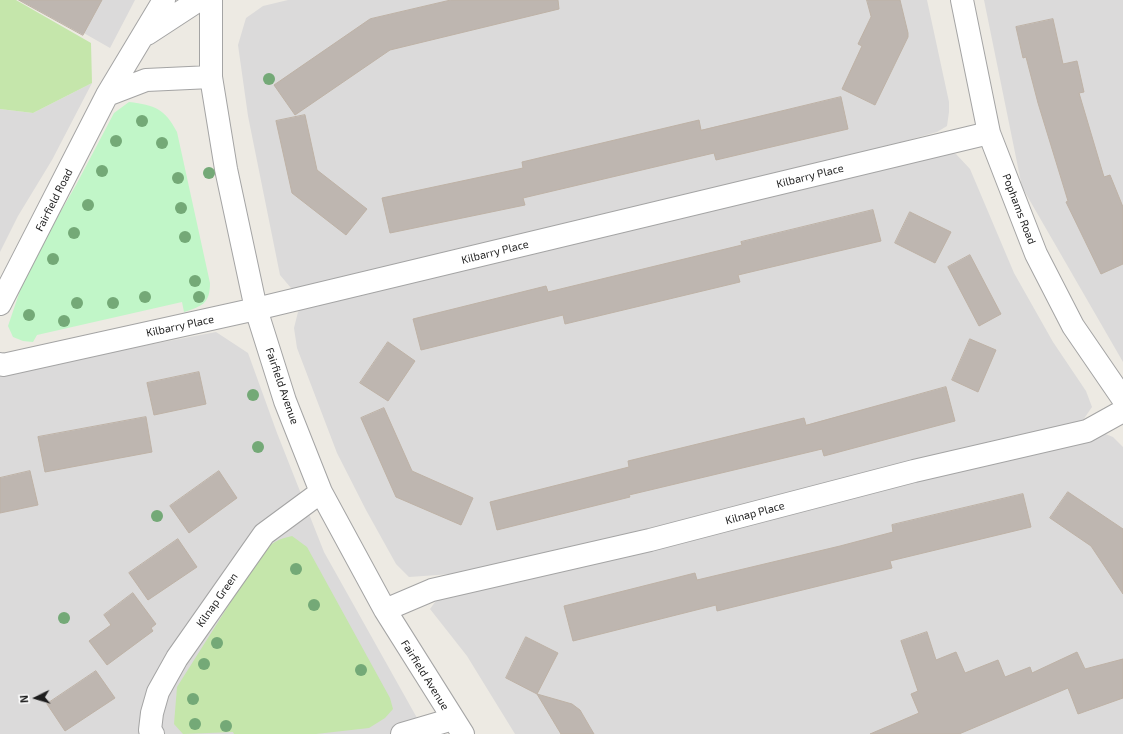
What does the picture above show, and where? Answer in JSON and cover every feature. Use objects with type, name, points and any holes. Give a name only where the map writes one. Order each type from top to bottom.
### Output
[{"type":"street","name":"Fairfield Road","points":[[0,304],[107,96],[164,0]]},
{"type":"street","name":"Fairfield Road","points":[[140,39],[199,0]]},
{"type":"street","name":"Fairfield Avenue","points":[[211,0],[211,77],[226,169],[256,309],[286,401],[321,492],[385,610],[458,726]]},
{"type":"street","name":"Pophams Road","points":[[962,0],[989,132],[1036,254],[1073,326],[1123,399]]},
{"type":"street","points":[[107,96],[146,80],[211,77]]},
{"type":"street","name":"Kilbarry Place","points":[[0,364],[3,365],[256,309],[989,132]]},
{"type":"street","name":"Kilnap Place","points":[[385,610],[432,590],[650,540],[914,471],[1087,431],[1123,411]]},
{"type":"street","name":"Kilnap Green","points":[[153,734],[150,730],[152,713],[158,692],[186,644],[264,534],[321,492]]},
{"type":"street","points":[[402,734],[458,726]]},
{"type":"shaded area","points":[[26,0],[135,0],[110,48]]},
{"type":"shaded area","points":[[288,0],[927,0],[949,102],[947,126],[937,132],[902,142],[305,289],[291,288],[280,275],[248,116],[238,45],[246,18],[263,6]]},
{"type":"shaded area","points":[[984,0],[1123,0],[1123,362],[1022,187]]},
{"type":"shaded area","points":[[92,83],[52,160],[18,216],[0,252],[0,109],[33,113]]},
{"type":"shaded area","points":[[939,152],[956,154],[970,169],[1014,273],[1053,342],[1086,391],[1092,407],[1081,423],[564,549],[452,574],[409,577],[396,564],[337,453],[297,348],[294,328],[298,312],[309,303]]},
{"type":"shaded area","points":[[216,332],[248,353],[277,433],[324,552],[426,734],[0,734],[0,371],[26,368]]},
{"type":"shaded area","points":[[1103,433],[1113,437],[1123,447],[1123,734],[515,734],[467,656],[430,609],[438,598]]},
{"type":"green space","points":[[0,0],[16,0],[91,43],[92,83],[33,113],[0,109]]},
{"type":"green space","points":[[129,102],[146,105],[163,113],[173,124],[177,132],[210,283],[210,290],[207,300],[200,306],[184,312],[182,302],[37,335],[33,342],[23,341],[13,337],[8,326],[27,270],[76,185],[114,113]]},
{"type":"green space","points":[[292,536],[307,547],[390,698],[393,709],[385,718],[369,728],[316,734],[234,734],[233,732],[183,734],[174,724],[177,687],[261,554],[275,542]]},
{"type":"building","points":[[19,0],[102,0],[83,35]]},
{"type":"building","points":[[451,0],[558,0],[559,9],[390,50],[295,115],[274,85],[370,19]]},
{"type":"building","points":[[867,0],[900,0],[908,33],[908,37],[875,105],[842,89],[862,46],[858,44],[871,17]]},
{"type":"building","points":[[1053,19],[1063,64],[1077,61],[1084,92],[1079,93],[1104,177],[1110,175],[1123,207],[1123,264],[1101,274],[1066,202],[1068,201],[1038,103],[1026,57],[1023,58],[1016,27]]},
{"type":"building","points":[[841,97],[848,129],[716,160],[714,153],[523,198],[525,205],[390,233],[382,198],[523,168],[522,162],[699,120],[701,130]]},
{"type":"building","points":[[305,115],[317,170],[367,209],[346,235],[292,193],[276,121]]},
{"type":"building","points":[[873,210],[881,241],[738,275],[740,282],[565,324],[563,315],[421,350],[413,319],[546,286],[548,292],[742,245],[741,242]]},
{"type":"building","points":[[910,212],[951,232],[935,263],[895,243]]},
{"type":"building","points":[[970,255],[1001,314],[979,326],[948,267]]},
{"type":"building","points":[[970,339],[996,350],[978,392],[952,380]]},
{"type":"building","points":[[388,342],[415,361],[388,401],[360,383]]},
{"type":"building","points":[[199,372],[206,404],[154,415],[147,383]]},
{"type":"building","points":[[946,387],[955,421],[824,456],[822,449],[629,495],[630,497],[497,530],[490,502],[629,467],[628,461],[804,418],[806,425]]},
{"type":"building","points":[[384,408],[412,471],[473,498],[461,525],[396,497],[361,418]]},
{"type":"building","points":[[146,417],[152,452],[45,472],[38,437]]},
{"type":"building","points":[[30,471],[38,505],[0,513],[0,478]]},
{"type":"building","points":[[219,471],[237,498],[189,533],[170,506]]},
{"type":"building","points":[[1068,492],[1123,529],[1123,594],[1091,546],[1050,518]]},
{"type":"building","points":[[1023,494],[1031,527],[890,561],[892,568],[717,611],[716,605],[573,641],[564,606],[695,573],[697,580],[840,546],[893,532],[892,525]]},
{"type":"building","points":[[178,539],[197,567],[148,600],[129,573]]},
{"type":"building","points":[[133,593],[156,624],[151,628],[153,631],[107,665],[89,641],[111,625],[104,615]]},
{"type":"building","points":[[927,632],[936,660],[956,652],[965,673],[998,660],[1005,677],[1030,667],[1032,673],[1077,652],[1085,669],[1123,659],[1123,698],[1078,714],[1068,688],[959,734],[870,734],[919,713],[911,694],[918,691],[901,641]]},
{"type":"building","points":[[526,637],[558,653],[537,694],[506,678]]},
{"type":"building","points":[[96,671],[115,698],[65,731],[47,704]]},
{"type":"building","points":[[537,694],[572,704],[580,710],[594,734],[561,734]]}]
